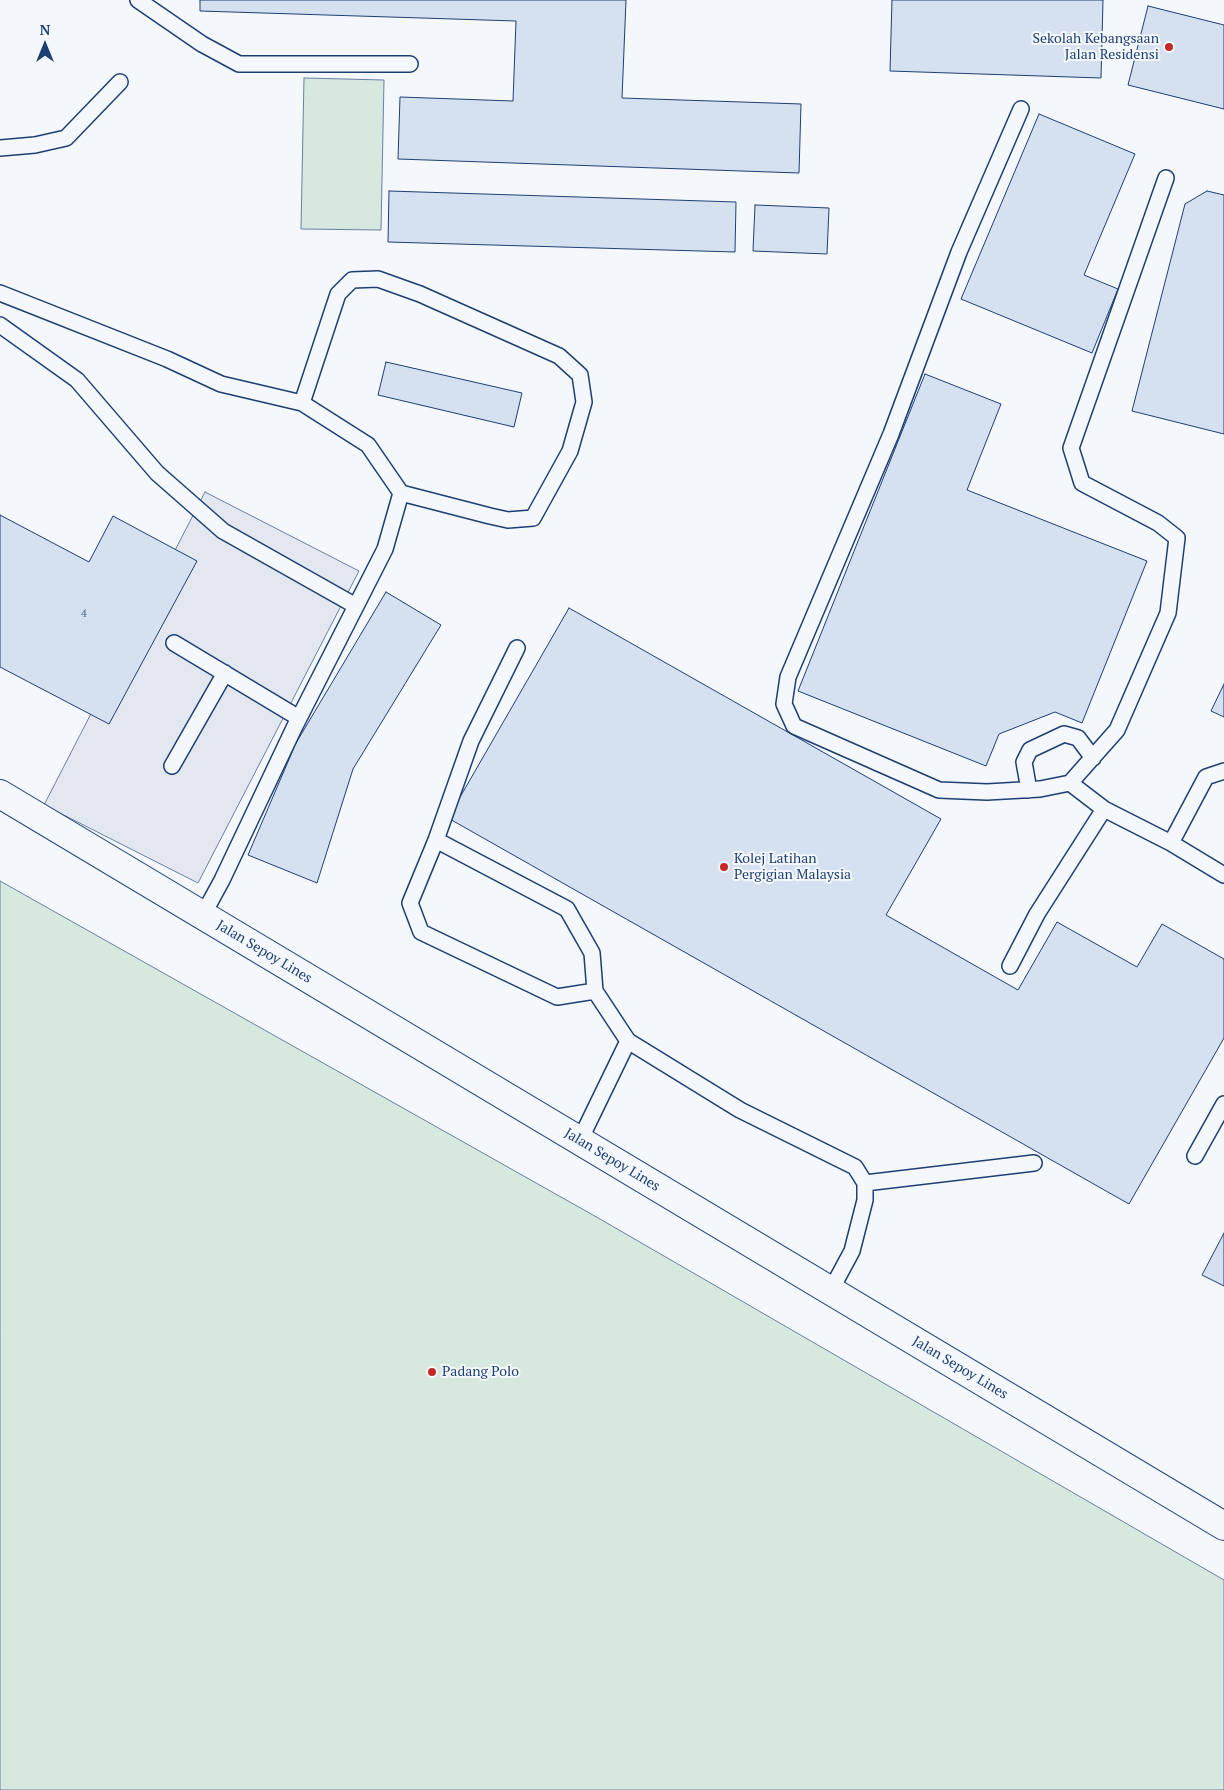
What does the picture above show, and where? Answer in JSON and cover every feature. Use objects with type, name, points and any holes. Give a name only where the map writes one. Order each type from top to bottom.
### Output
[{"type":"street","name":"Jalan Sepoy Lines","points":[[0,794],[1224,1526]]},
{"type":"lane","points":[[138,0],[202,44],[239,64],[410,64]]},
{"type":"lane","points":[[0,148],[35,145],[66,138],[120,82]]},
{"type":"lane","points":[[1021,109],[959,252],[891,434],[788,677],[784,704],[794,726],[939,790],[987,792],[1029,790],[1070,783],[1117,730],[1168,613],[1177,538],[1158,523],[1082,483],[1071,448],[1166,178]]},
{"type":"lane","points":[[0,293],[167,359],[221,384],[302,402],[368,445],[401,493],[508,520],[533,518],[570,451],[584,402],[580,375],[559,356],[420,294],[378,278],[352,280],[338,294],[302,402]]},
{"type":"lane","points":[[0,325],[77,380],[157,473],[223,530],[356,606]]},
{"type":"lane","points":[[203,915],[299,718],[385,549],[401,493]]},
{"type":"lane","points":[[174,643],[299,718]]},
{"type":"lane","points":[[517,648],[472,741],[436,840],[410,903],[421,932],[557,997],[595,992]]},
{"type":"lane","points":[[172,766],[225,673]]},
{"type":"lane","points":[[1029,790],[1024,762],[1030,750],[1064,734],[1078,738],[1093,758]]},
{"type":"lane","points":[[1171,842],[1206,777],[1224,771]]},
{"type":"lane","points":[[1070,783],[1104,809],[1171,842],[1224,875]]},
{"type":"lane","points":[[1010,966],[1037,914],[1104,809]]},
{"type":"lane","points":[[436,840],[567,909],[592,953],[595,992],[628,1041],[740,1110],[855,1167],[865,1183],[865,1200],[852,1251],[831,1290]]},
{"type":"lane","points":[[580,1140],[628,1041]]},
{"type":"lane","points":[[1195,1156],[1224,1104]]},
{"type":"lane","points":[[865,1183],[1034,1163]]},
{"type":"shaded area","points":[[304,78],[384,80],[381,230],[301,229]]},
{"type":"shaded area","points":[[205,492],[359,571],[198,883],[44,805]]},
{"type":"shaded area","name":"Padang Polo","points":[[0,881],[600,1219],[1224,1580],[1224,1790],[0,1790]]},
{"type":"building","points":[[200,0],[626,0],[622,98],[801,104],[799,173],[398,159],[400,97],[513,101],[516,21],[200,11]]},
{"type":"building","points":[[892,0],[1103,0],[1101,78],[890,71]]},
{"type":"building","name":"Sekolah Kebangsaan Jalan Residensi","points":[[1148,6],[1224,25],[1224,109],[1128,85]]},
{"type":"building","points":[[1039,114],[1135,154],[1084,275],[1118,289],[1092,353],[961,299]]},
{"type":"building","points":[[389,191],[736,202],[735,252],[388,242]]},
{"type":"building","points":[[1207,191],[1224,195],[1224,434],[1132,411],[1185,204]]},
{"type":"building","points":[[755,205],[829,208],[827,254],[753,251]]},
{"type":"building","points":[[386,362],[522,393],[514,427],[378,395]]},
{"type":"building","points":[[925,374],[1001,404],[967,490],[1147,561],[1082,723],[1055,712],[999,734],[986,766],[798,691]]},
{"type":"building","points":[[0,515],[89,562],[113,516],[197,561],[109,724],[0,667]]},
{"type":"building","points":[[386,592],[441,625],[353,769],[317,883],[248,855],[296,743]]},
{"type":"building","name":"Kolej Latihan Pergigian Malaysia","points":[[569,608],[941,819],[886,915],[1018,990],[1057,922],[1137,967],[1162,924],[1224,959],[1224,1038],[1129,1204],[448,818]]},
{"type":"building","points":[[1224,684],[1224,717],[1211,711]]},
{"type":"building","points":[[1224,1233],[1224,1286],[1202,1275]]},
{"type":"place","name":"Sekolah Kebangsaan Jalan Residensi","points":[[1169,47]]},
{"type":"place","name":"Kolej Latihan Pergigian Malaysia","points":[[724,867]]},
{"type":"place","name":"Padang Polo","points":[[432,1372]]}]
